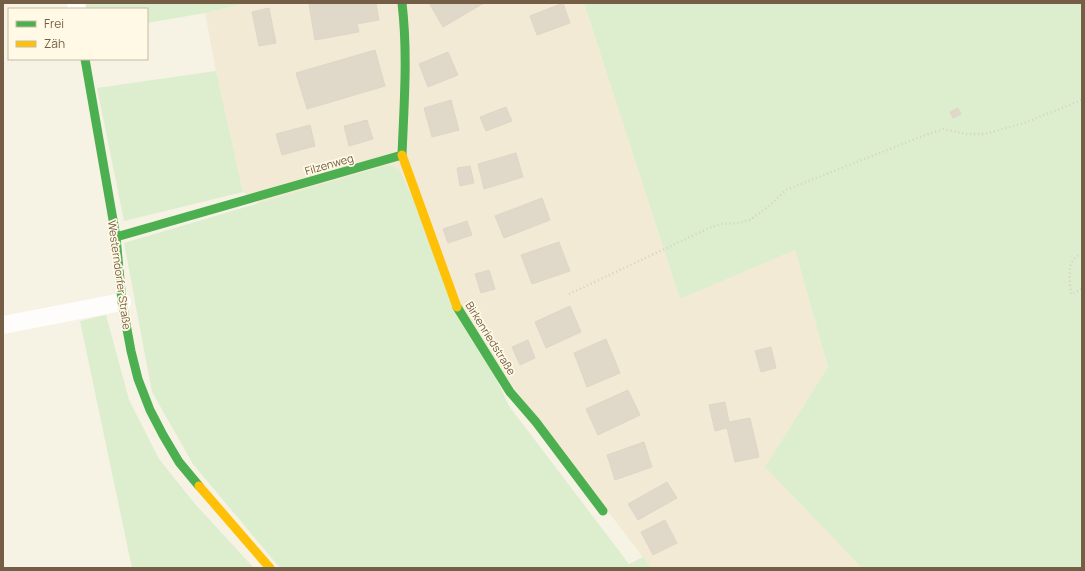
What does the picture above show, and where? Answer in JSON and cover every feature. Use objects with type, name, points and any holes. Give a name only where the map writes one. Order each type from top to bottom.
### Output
[{"type":"street","points":[[402,3],[404,15],[405,66],[402,155]]},
{"type":"street","name":"Westerndorfer Straße","points":[[85,60],[116,237],[122,302],[138,379],[150,410],[179,462],[270,568]]},
{"type":"street","name":"Filzenweg","points":[[116,237],[402,155]]},
{"type":"street","name":"Birkenriedstraße","points":[[402,155],[456,305],[510,392],[536,422],[603,511]]},
{"type":"street","points":[[3,325],[122,302]]},
{"type":"path","points":[[569,294],[707,229],[720,224],[739,223],[750,220],[786,190],[920,137],[943,129],[961,134],[984,134],[1024,123],[1082,100]]},
{"type":"path","points":[[1082,254],[1078,255],[1073,260],[1070,267],[1071,294],[1082,289]]},
{"type":"shaded area","points":[[241,3],[584,3],[680,299],[795,250],[828,367],[765,467],[862,568],[651,568],[506,377],[243,192],[216,71],[205,13],[242,4]]},
{"type":"green space","points":[[82,3],[242,4],[205,13],[148,23],[148,8],[83,8]]},
{"type":"green space","points":[[584,3],[1082,3],[1082,568],[862,568],[765,467],[828,367],[795,250],[680,299]]},
{"type":"green space","points":[[216,71],[243,192],[124,221],[97,88]]},
{"type":"green space","points":[[388,165],[399,169],[509,406],[629,564],[643,557],[651,568],[280,568],[193,464],[152,392],[124,243]]},
{"type":"green space","points":[[106,315],[129,400],[159,459],[195,504],[254,568],[132,568],[80,321]]},
{"type":"building","points":[[376,3],[379,20],[357,24],[359,32],[315,40],[309,4]]},
{"type":"building","points":[[429,3],[484,3],[443,27]]},
{"type":"building","points":[[563,3],[570,23],[537,35],[530,16]]},
{"type":"building","points":[[269,8],[276,43],[259,46],[252,12]]},
{"type":"building","points":[[375,50],[385,86],[307,109],[296,73]]},
{"type":"building","points":[[448,52],[458,75],[428,87],[419,64]]},
{"type":"building","points":[[451,100],[459,130],[432,137],[424,108]]},
{"type":"building","points":[[506,107],[512,121],[486,131],[480,117]]},
{"type":"building","points":[[958,108],[961,114],[953,118],[950,112]]},
{"type":"building","points":[[367,120],[373,139],[349,146],[344,126]]},
{"type":"building","points":[[310,125],[315,146],[282,155],[276,134]]},
{"type":"building","points":[[516,153],[523,177],[484,189],[478,164]]},
{"type":"building","points":[[470,166],[474,183],[460,186],[457,168]]},
{"type":"building","points":[[542,198],[550,220],[504,238],[495,216]]},
{"type":"building","points":[[467,221],[472,235],[448,243],[443,229]]},
{"type":"building","points":[[559,242],[570,271],[532,284],[521,255]]},
{"type":"building","points":[[489,270],[495,289],[481,293],[475,274]]},
{"type":"building","points":[[570,306],[581,332],[546,348],[535,322]]},
{"type":"building","points":[[606,339],[620,373],[587,387],[574,353]]},
{"type":"building","points":[[528,340],[535,358],[520,365],[512,347]]},
{"type":"building","points":[[771,347],[776,368],[761,372],[755,351]]},
{"type":"building","points":[[628,390],[640,415],[598,435],[586,409]]},
{"type":"building","points":[[725,402],[729,422],[750,418],[759,457],[735,462],[727,428],[715,431],[709,405]]},
{"type":"building","points":[[644,442],[652,467],[615,480],[607,455]]},
{"type":"building","points":[[667,482],[677,498],[638,520],[628,504]]},
{"type":"building","points":[[665,520],[677,543],[653,555],[641,532]]},
{"type":"traffic: fast","points":[[116,237],[402,155],[405,60],[402,3]]},
{"type":"traffic: fast","points":[[85,60],[116,237],[122,302],[138,379],[150,410],[163,435],[179,462],[199,486]]},
{"type":"traffic: fast","points":[[457,307],[510,392],[536,422],[603,511]]},
{"type":"traffic: slow","points":[[402,155],[457,307]]},
{"type":"traffic: slow","points":[[199,486],[270,568]]}]
